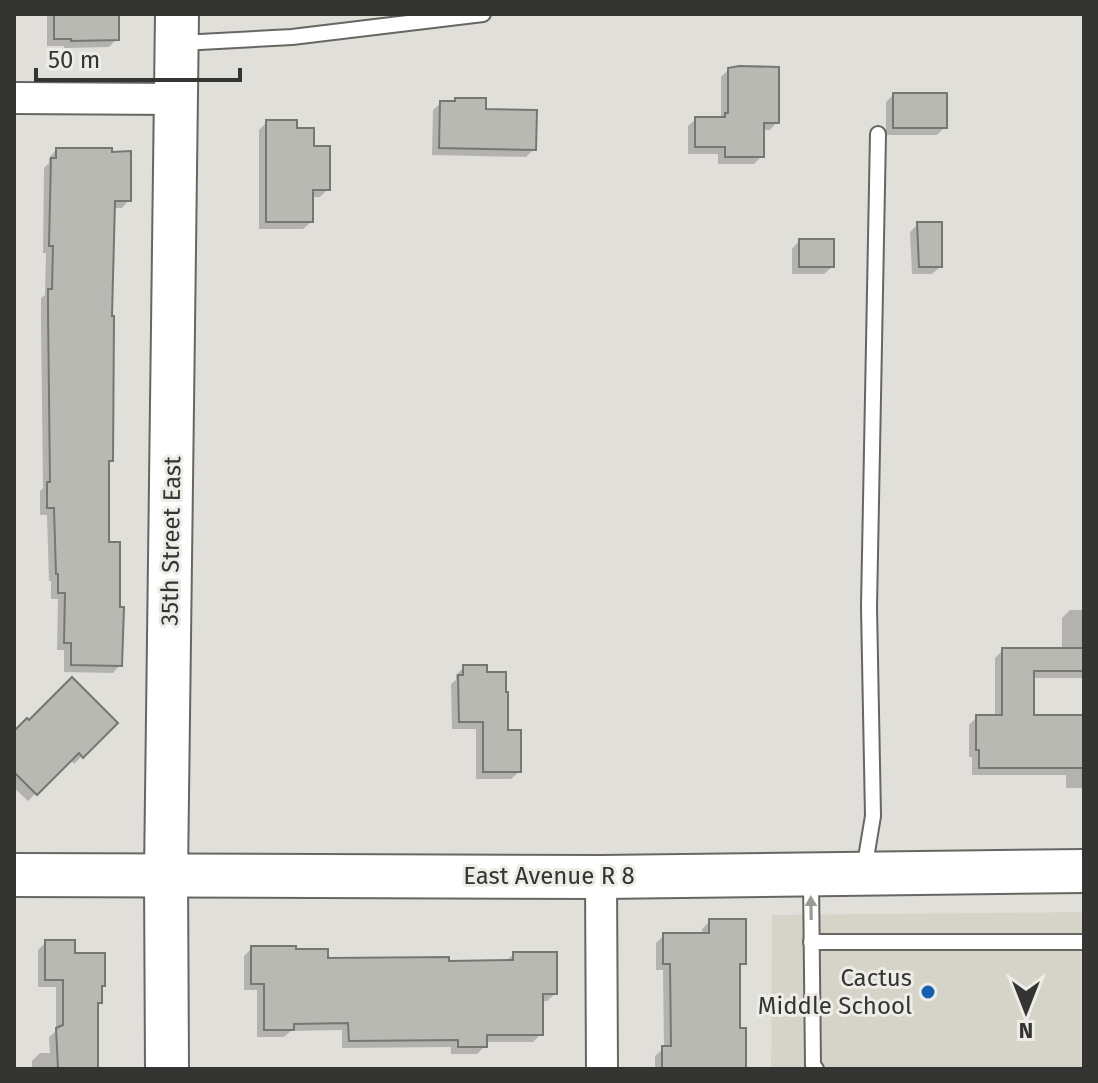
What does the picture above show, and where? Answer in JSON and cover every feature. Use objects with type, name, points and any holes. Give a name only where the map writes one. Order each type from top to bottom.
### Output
[{"type":"street","name":"35th Street East","points":[[167,1069],[166,874],[177,29]]},
{"type":"street","points":[[14,98],[177,99]]},
{"type":"street","name":"East Avenue R 8","points":[[14,875],[601,877],[1084,871]]},
{"type":"street","points":[[601,877],[602,1069]]},
{"type":"lane","points":[[177,29],[292,37],[483,14]]},
{"type":"lane","points":[[864,874],[873,816],[869,607],[878,134]]},
{"type":"lane","points":[[811,875],[813,1065],[816,1069]]},
{"type":"lane","points":[[811,942],[1084,942]]},
{"type":"shaded area","name":"Cactus Middle School","points":[[1084,912],[1084,1069],[771,1069],[772,915]]},
{"type":"building","points":[[54,14],[119,14],[119,40],[54,39]]},
{"type":"building","points":[[779,67],[779,123],[764,123],[764,157],[725,157],[725,147],[695,147],[695,117],[725,117],[728,113],[728,68]]},
{"type":"building","points":[[893,93],[947,93],[947,128],[893,128]]},
{"type":"building","points":[[455,98],[486,98],[486,109],[537,110],[536,150],[439,148],[440,101],[455,101]]},
{"type":"building","points":[[266,120],[297,120],[297,128],[314,128],[314,146],[330,146],[330,190],[313,190],[313,222],[266,222]]},
{"type":"building","points":[[56,148],[131,151],[131,201],[115,201],[113,461],[109,461],[109,542],[120,542],[120,607],[124,607],[122,666],[71,665],[71,643],[64,643],[65,593],[58,593],[54,508],[47,508],[47,482],[50,482],[48,289],[52,289],[53,246],[49,246],[51,158],[56,158]]},
{"type":"building","points":[[917,222],[942,222],[942,267],[919,267]]},
{"type":"building","points":[[799,239],[834,239],[834,267],[799,267]]},
{"type":"building","points":[[1002,648],[1084,648],[1084,671],[1034,671],[1034,715],[1084,715],[1084,768],[979,768],[976,715],[1002,715]]},
{"type":"building","points":[[463,665],[487,665],[487,672],[506,672],[508,730],[521,730],[521,772],[483,772],[483,722],[459,722],[458,675],[463,675]]},
{"type":"building","points":[[72,677],[118,723],[83,758],[79,753],[37,795],[14,772],[14,731]]},
{"type":"building","points":[[709,919],[746,919],[746,964],[740,964],[740,1028],[746,1028],[746,1069],[662,1069],[662,1046],[671,1046],[670,964],[663,964],[663,933],[709,933]]},
{"type":"building","points":[[45,940],[75,940],[75,953],[105,953],[105,986],[102,986],[102,1003],[98,1003],[98,1069],[58,1069],[56,1028],[63,1025],[63,980],[45,980]]},
{"type":"building","points":[[251,946],[328,949],[328,958],[449,957],[449,961],[513,960],[513,952],[557,952],[557,994],[543,994],[543,1035],[487,1035],[487,1047],[458,1047],[458,1040],[349,1041],[348,1023],[294,1024],[294,1030],[264,1030],[264,984],[251,984]]},
{"type":"place","name":"Cactus Middle School","points":[[928,992]]}]
